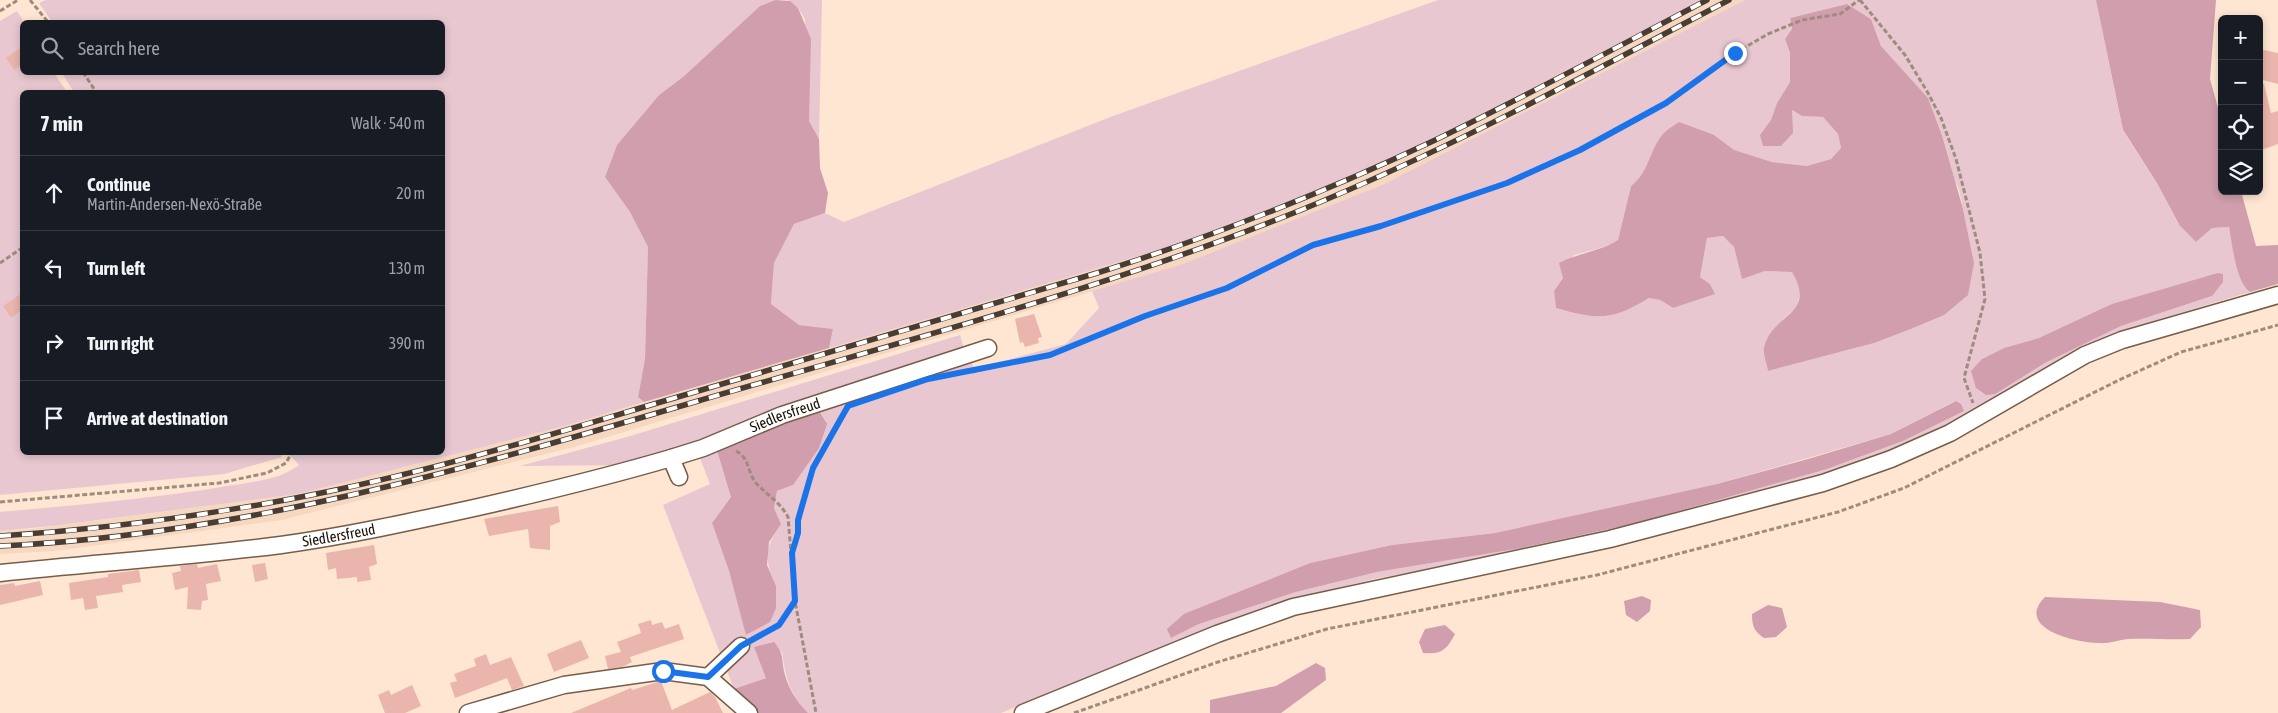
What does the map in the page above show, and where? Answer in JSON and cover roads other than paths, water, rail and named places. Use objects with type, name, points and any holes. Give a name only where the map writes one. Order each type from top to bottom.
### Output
[{"type":"street","points":[[1023,713],[1217,634],[1293,607],[1610,539],[1823,483],[1891,459],[1980,417],[2085,355],[2122,340],[2278,295]]},
{"type":"street","name":"Siedlersfreud","points":[[0,573],[143,558],[184,556],[309,540],[477,507],[619,474],[671,458],[703,448],[782,415],[988,348]]},
{"type":"street","points":[[671,458],[679,477]]},
{"type":"street","points":[[708,677],[741,646]]},
{"type":"street","points":[[468,713],[564,685],[663,671],[708,677],[749,713]]},
{"type":"railway","points":[[0,536],[123,525],[205,514],[326,492],[418,471],[553,434],[1097,273],[1182,245],[1266,213],[1390,161],[1501,108],[1707,0]]},
{"type":"railway","points":[[0,546],[90,539],[178,528],[266,513],[354,494],[526,450],[1078,290],[1227,238],[1356,187],[1464,137],[1729,0]]}]
